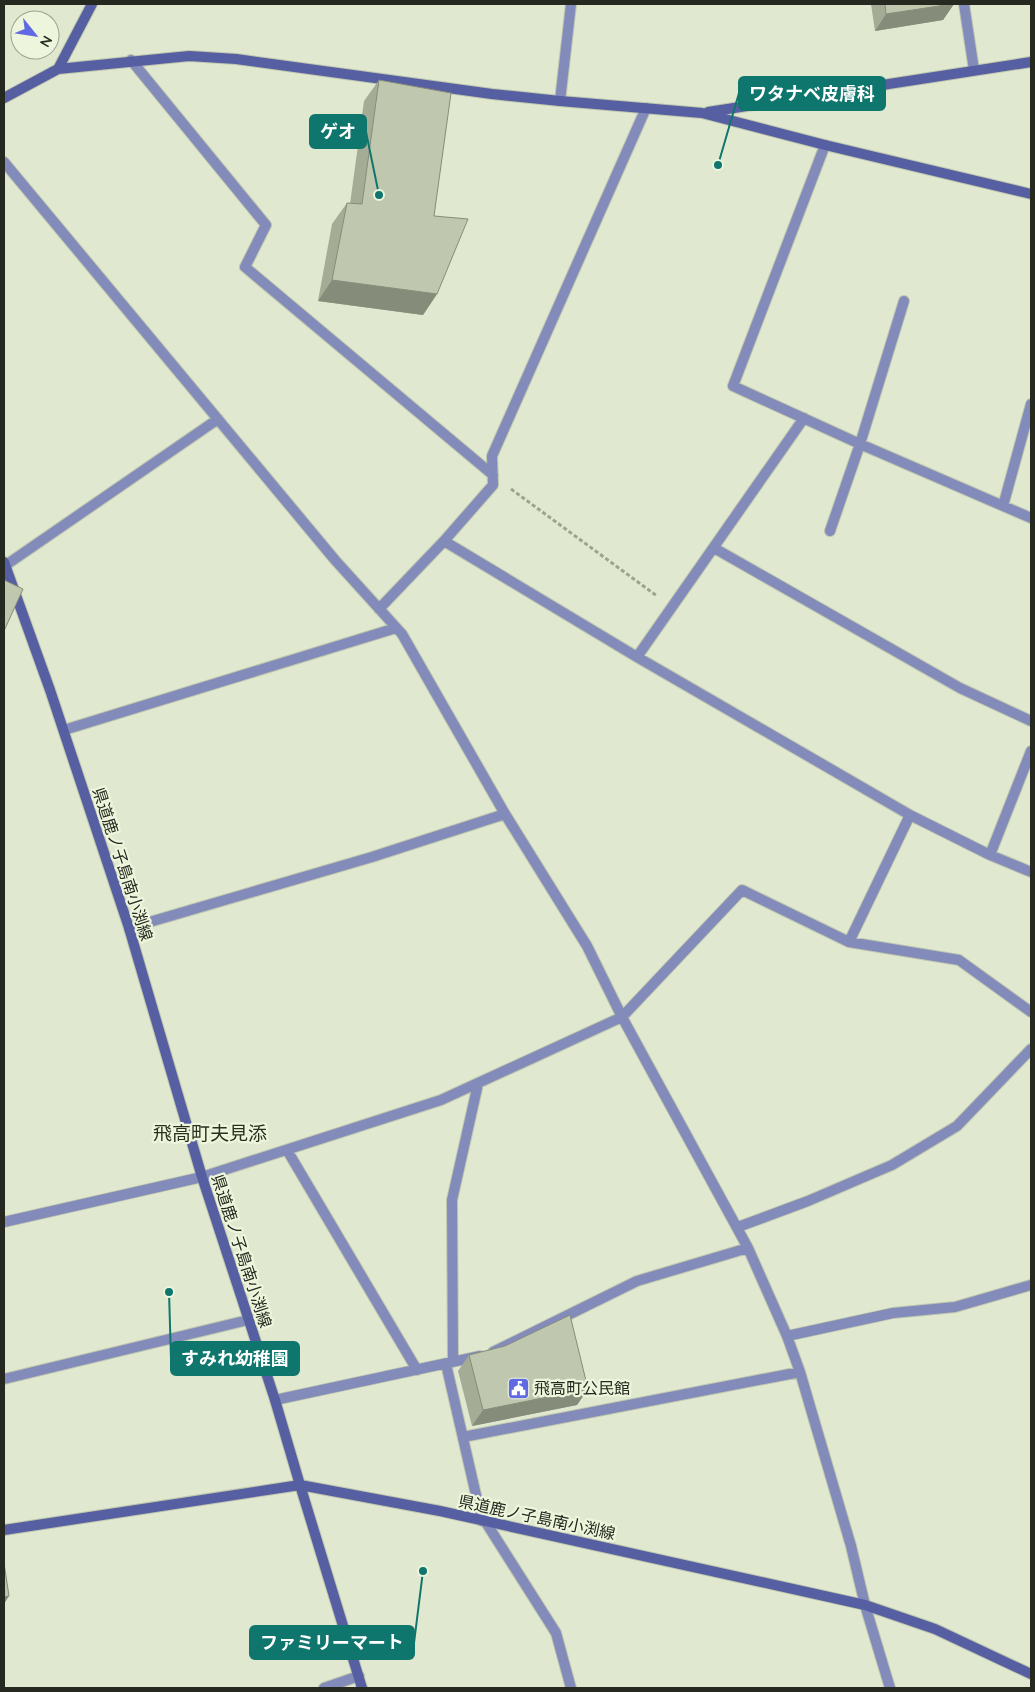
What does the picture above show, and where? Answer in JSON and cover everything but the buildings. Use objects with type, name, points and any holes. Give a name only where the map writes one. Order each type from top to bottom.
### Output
[{"type":"street","points":[[58,69],[92,4]]},
{"type":"street","points":[[560,101],[572,4]]},
{"type":"street","points":[[964,4],[974,70]]},
{"type":"street","points":[[4,98],[58,69],[132,60],[188,56],[236,59],[560,101],[702,113],[825,145],[1031,194]]},
{"type":"street","points":[[132,60],[266,225],[245,267],[493,475]]},
{"type":"street","points":[[702,113],[1031,62]]},
{"type":"street","points":[[379,609],[444,541],[493,485],[492,456],[646,108]]},
{"type":"street","points":[[825,145],[733,386],[860,444],[1031,518]]},
{"type":"street","points":[[4,162],[335,560],[402,634],[505,814],[587,946],[622,1017],[738,1227],[787,1336],[800,1372],[851,1546],[865,1605],[890,1688]]},
{"type":"street","points":[[830,531],[860,444],[904,301]]},
{"type":"street","points":[[1003,506],[1031,404]]},
{"type":"street","points":[[637,657],[804,418]]},
{"type":"street","points":[[5,564],[218,420]]},
{"type":"street","points":[[444,541],[637,657],[910,815],[990,855],[1031,872]]},
{"type":"street","points":[[714,548],[960,688],[1031,721]]},
{"type":"street","name":"県道鹿ノ子島南小渕線","points":[[5,564],[64,730],[129,928],[202,1177],[300,1485],[484,1521],[865,1605],[935,1629],[1031,1674]]},
{"type":"street","points":[[64,730],[396,628]]},
{"type":"street","points":[[990,855],[1031,751]]},
{"type":"street","points":[[129,928],[372,857],[505,814]]},
{"type":"street","points":[[849,942],[910,815]]},
{"type":"street","points":[[4,1222],[202,1177],[441,1100],[478,1084],[622,1017],[742,890],[849,942],[959,960],[1031,1012]]},
{"type":"street","points":[[738,1227],[808,1201],[892,1166],[957,1126],[1031,1049]]},
{"type":"street","points":[[478,1084],[452,1200],[450,1363],[463,1437],[484,1521],[556,1633],[571,1688]]},
{"type":"street","points":[[287,1150],[417,1370]]},
{"type":"street","points":[[274,1400],[487,1355],[637,1281],[748,1248]]},
{"type":"street","points":[[787,1336],[893,1314],[955,1307],[1031,1285]]},
{"type":"street","points":[[4,1379],[248,1320]]},
{"type":"street","points":[[463,1437],[800,1372]]},
{"type":"street","points":[[4,1530],[300,1485],[362,1688]]},
{"type":"street","points":[[324,1688],[359,1676]]},
{"type":"path","points":[[493,475],[672,607]]},
{"type":"place","name":"ワタナベ皮膚科","points":[[718,165]]},
{"type":"place","name":"ゲオ","points":[[379,195]]},
{"type":"place","name":"すみれ幼稚園","points":[[169,1292]]},
{"type":"place","name":"飛高町公民館","points":[[518,1388]]},
{"type":"place","name":"ファミリーマート","points":[[423,1571]]},
{"type":"district","name":"飛高町夫見添","points":[[210,1133]]}]
